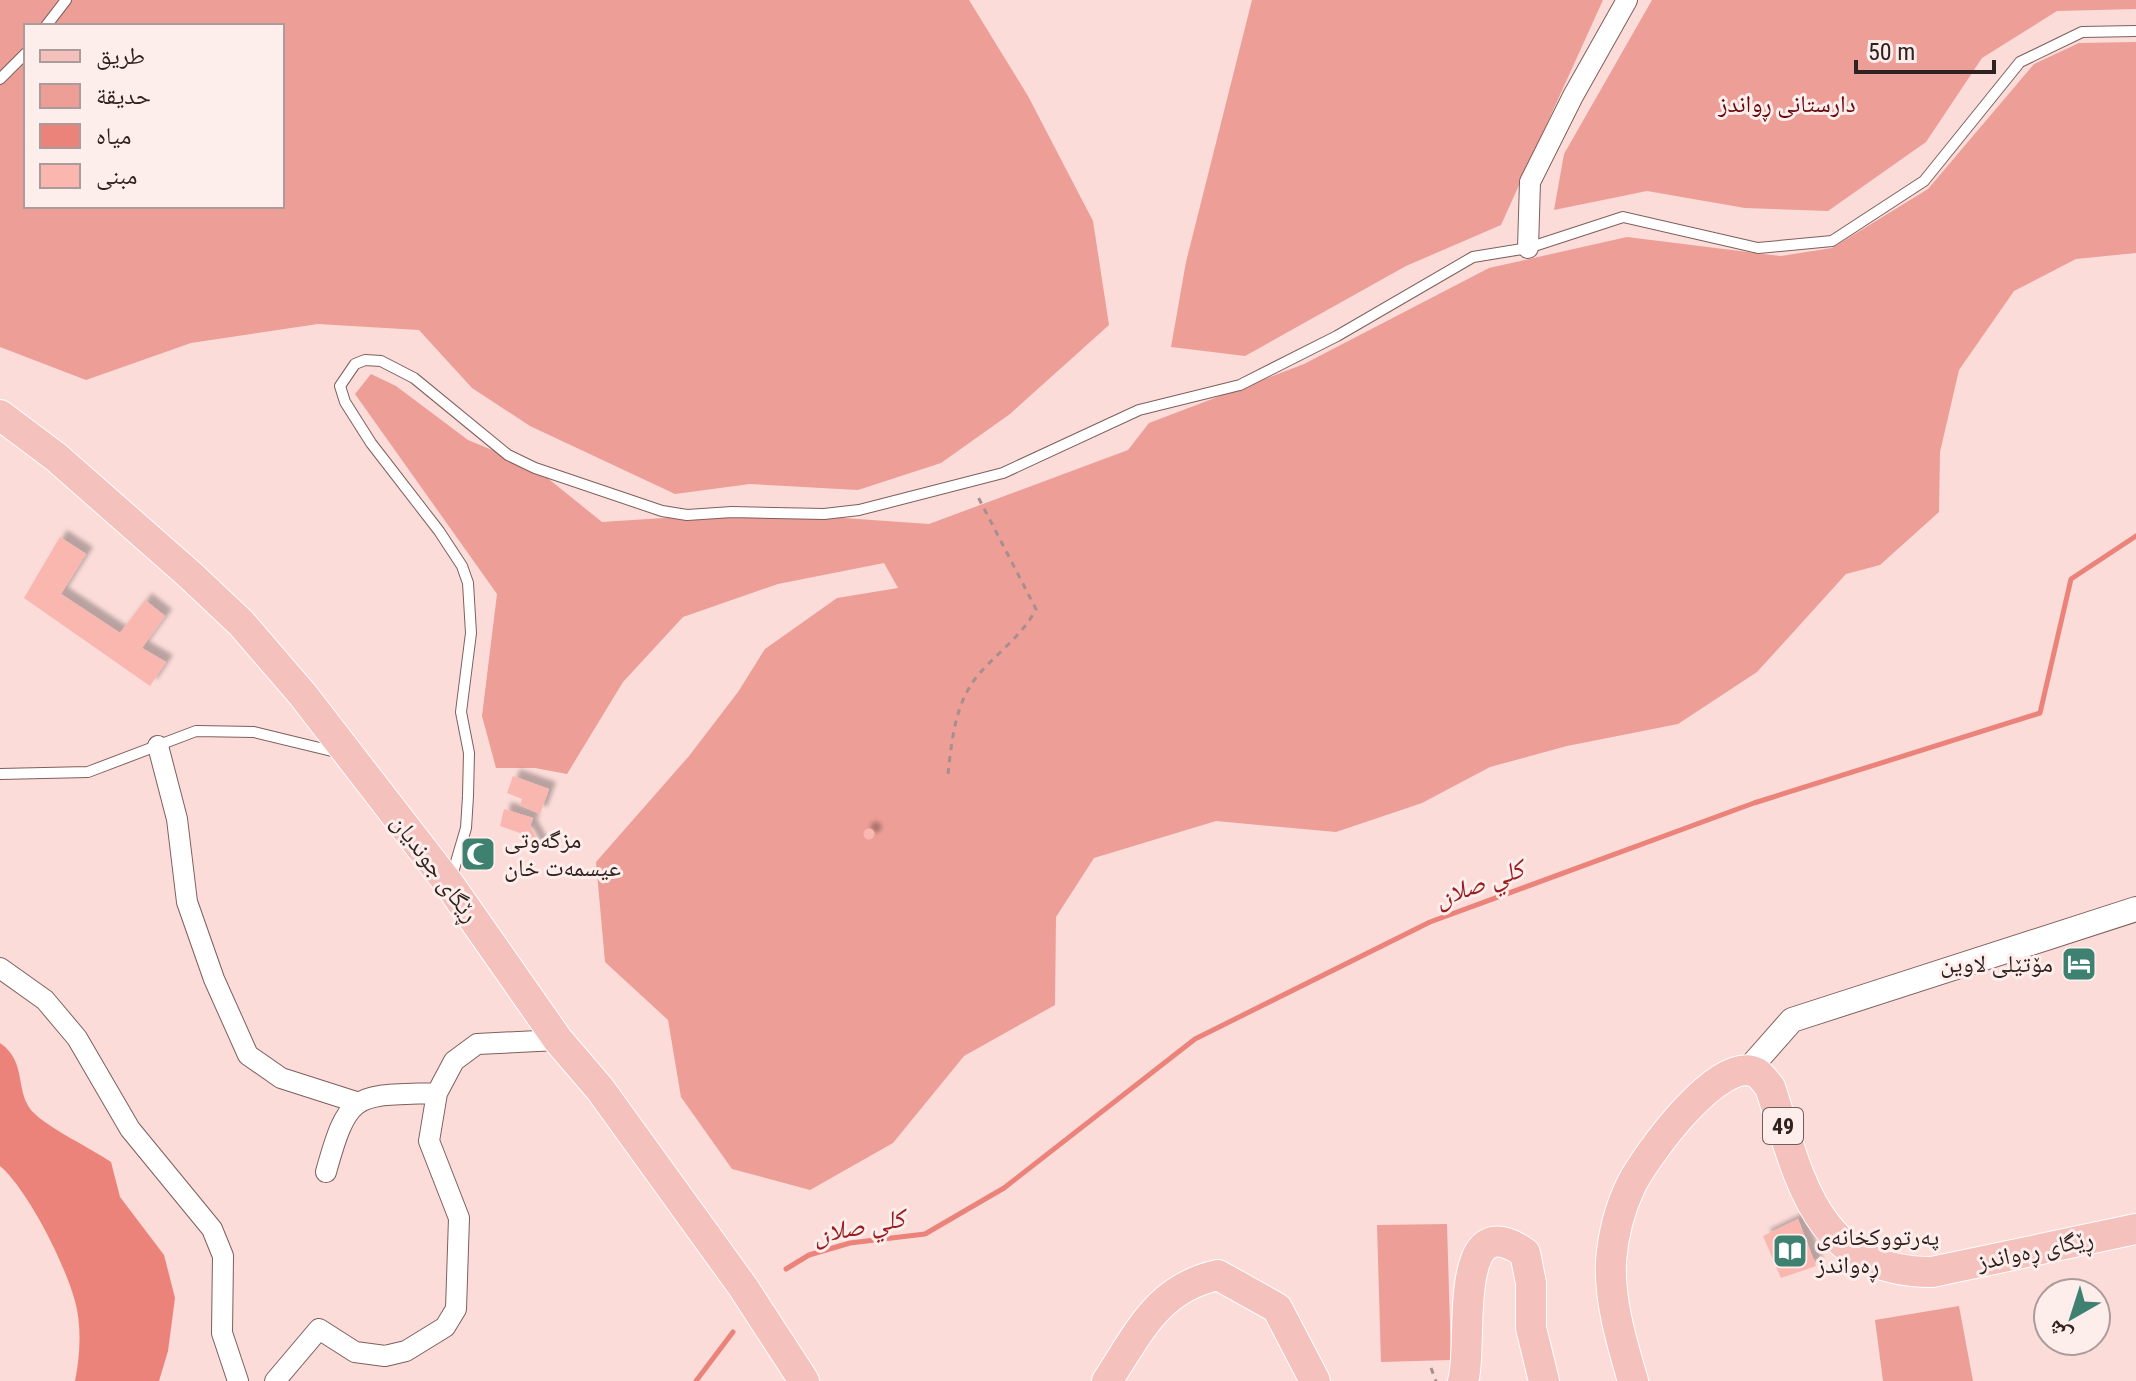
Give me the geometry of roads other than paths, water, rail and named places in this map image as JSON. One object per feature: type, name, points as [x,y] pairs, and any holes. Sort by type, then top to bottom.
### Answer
[{"type":"main road","name":"ڕێگای جوندیان","points":[[0,415],[127,517],[241,623],[449,884],[558,1040],[600,1089],[743,1287],[804,1381]]},
{"type":"main road","name":"ڕێگای ڕەواندز","points":[[1747,1071],[1757,1073],[1770,1087],[1813,1205],[1838,1242],[1869,1262],[1898,1272],[1932,1272],[2136,1229]]},
{"type":"main road","points":[[1633,1381],[1612,1291],[1611,1260],[1620,1213],[1633,1182],[1666,1133],[1701,1093],[1721,1079],[1747,1071]]},
{"type":"main road","points":[[1463,1381],[1472,1265],[1481,1247],[1494,1240],[1509,1242],[1525,1253],[1531,1283],[1531,1328],[1544,1381]]},
{"type":"main road","points":[[1107,1381],[1153,1312],[1192,1281],[1218,1275],[1277,1308],[1315,1381]]},
{"type":"street","points":[[1528,248],[1530,182],[1573,96],[1627,0]]},
{"type":"street","points":[[158,746],[177,819],[187,902],[214,979],[248,1055],[281,1078],[356,1102]]},
{"type":"street","points":[[1747,1071],[1792,1020],[2136,909]]},
{"type":"street","points":[[0,968],[45,1000],[77,1038],[130,1129],[212,1229],[223,1256],[222,1333],[238,1381]]},
{"type":"street","points":[[275,1381],[319,1329],[355,1352],[385,1356],[406,1351],[445,1327],[456,1309],[459,1218],[429,1141],[437,1093],[454,1061],[477,1044],[558,1040]]},
{"type":"street","points":[[326,1172],[338,1129],[356,1102],[370,1096],[437,1093]]},
{"type":"lane","points":[[48,24],[66,0]]},
{"type":"lane","points":[[449,884],[466,828],[469,753],[461,712],[472,601],[462,566],[345,402],[340,386],[355,364],[365,360],[381,361],[396,367],[414,378],[482,436],[535,468],[662,511],[687,515],[732,512],[824,514],[1003,473],[1139,410],[1240,385],[1337,336],[1473,257],[1528,248],[1623,217],[1758,248],[1832,241],[1924,181],[2020,62],[2082,32],[2136,31]]},
{"type":"lane","points":[[0,79],[24,55]]},
{"type":"lane","points":[[0,774],[88,772],[196,731],[254,732],[349,756]]},
{"type":"water","points":[[0,1043],[15,1060],[28,1106],[50,1126],[111,1162],[120,1197],[164,1255],[175,1298],[168,1351],[159,1381],[75,1381],[79,1331],[70,1286],[33,1210],[0,1166]]},
{"type":"waterway","name":"كلي صلان","points":[[786,1269],[809,1255],[850,1243],[925,1234],[1004,1188],[1195,1039],[1430,922],[1754,803],[2040,713],[2071,579],[2136,536]]},
{"type":"waterway","name":"كلي صلان","points":[[696,1381],[733,1332]]},
{"type":"place","name":"مزگەوتی عیسمەت خان","points":[[478,854]]},
{"type":"place","name":"مۆتێلی لاوین","points":[[2079,964]]},
{"type":"place","name":"پەرتووکخانەی ڕەواندز","points":[[1790,1251]]},
{"type":"park label","name":"دارستانی ڕواندز","points":[[1787,104]]}]
